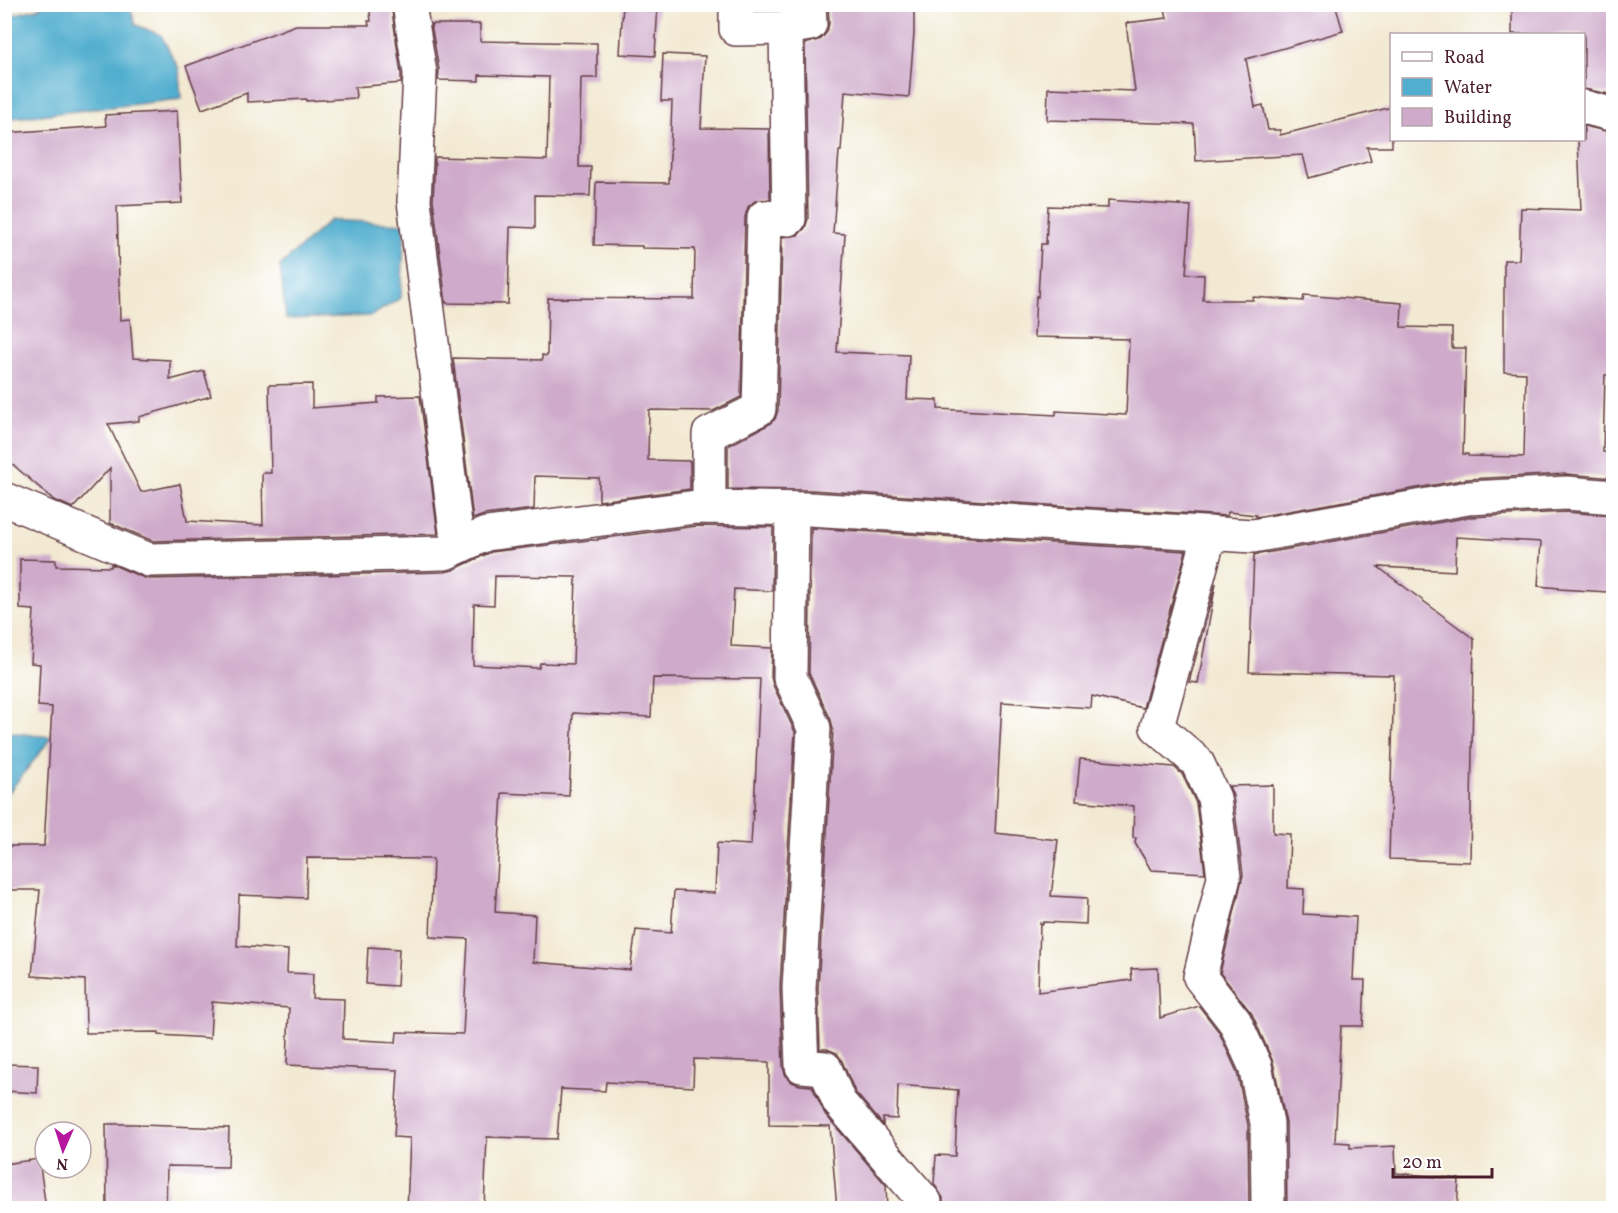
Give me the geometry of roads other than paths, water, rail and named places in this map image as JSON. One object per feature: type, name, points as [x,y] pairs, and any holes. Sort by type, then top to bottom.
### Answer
[{"type":"street","points":[[409,4],[420,73],[414,201],[458,547]]},
{"type":"street","points":[[736,4],[736,28],[786,28],[810,24],[810,4]]},
{"type":"street","points":[[709,507],[709,434],[759,409],[764,217],[789,219],[786,28]]},
{"type":"street","points":[[1585,107],[1614,115]]},
{"type":"street","points":[[4,499],[149,560],[445,553],[486,534],[696,507],[792,509],[1253,536],[1468,498],[1567,493],[1614,497]]},
{"type":"street","points":[[792,509],[790,677],[814,728],[800,988],[802,1066],[825,1068],[839,1102],[925,1202]]},
{"type":"street","points":[[1210,533],[1157,727],[1197,762],[1214,798],[1224,877],[1200,977],[1235,1022],[1255,1066],[1267,1122],[1268,1209]]},
{"type":"water","points":[[40,5],[129,5],[136,25],[161,35],[179,69],[181,99],[5,119],[5,17],[40,8]]},
{"type":"water","points":[[330,220],[405,224],[401,298],[371,316],[286,319],[280,266]]},
{"type":"water","points":[[5,732],[52,737],[5,797]]}]
